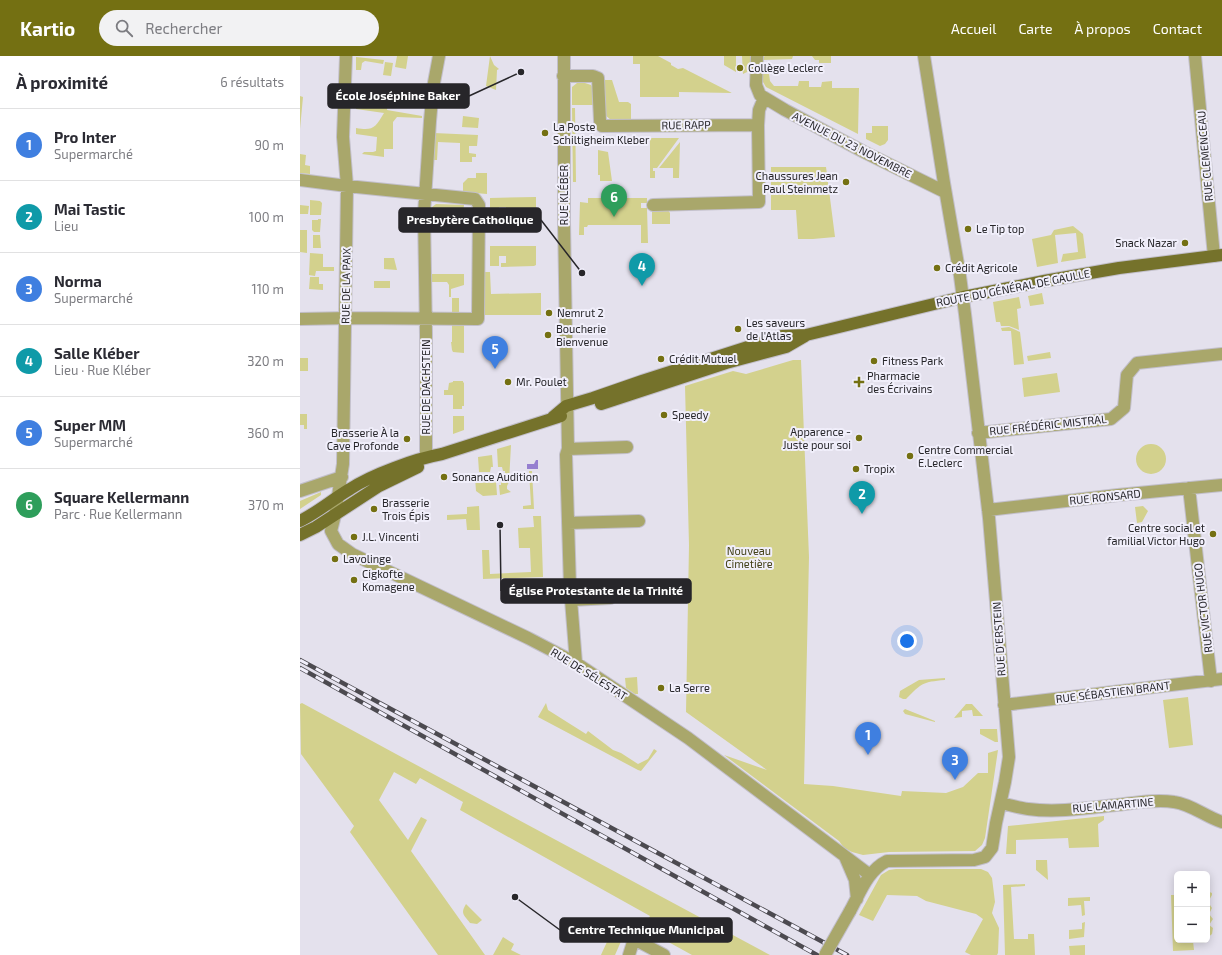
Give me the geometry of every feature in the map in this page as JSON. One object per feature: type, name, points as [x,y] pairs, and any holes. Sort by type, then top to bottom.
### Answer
[{"type":"main road","name":"ROUTE DU GÉNÉRAL DE GAULLE","points":[[300,521],[362,481],[426,457],[442,454],[553,418],[592,398],[782,336],[806,335],[963,297],[1087,273],[1218,256]]},
{"type":"main road","name":"ROUTE DU GÉNÉRAL DE GAULLE","points":[[300,535],[316,527],[379,486],[442,454]]},
{"type":"street","name":"RUE DE LA PAIX","points":[[335,515],[343,464],[347,186],[343,137],[346,56]]},
{"type":"street","name":"RUE DE DACHSTEIN","points":[[426,457],[425,193],[433,88],[438,56]]},
{"type":"street","name":"RUE KLÉBER","points":[[564,56],[564,246],[568,449],[566,455],[571,600],[576,663]]},
{"type":"street","points":[[653,205],[759,202],[758,125],[762,96],[756,85],[756,56]]},
{"type":"street","name":"RUE D'ERSTEIN","points":[[873,872],[887,861],[974,860],[985,857],[992,848],[1009,756],[988,510],[963,297],[924,56]]},
{"type":"street","name":"RUE CLEMENCEAU","points":[[1195,56],[1218,256]]},
{"type":"street","name":"RUE RAPP","points":[[563,76],[593,76],[598,78],[600,121],[602,126],[758,125]]},
{"type":"street","name":"AVENUE DU 23 NOVEMBRE","points":[[762,96],[785,110],[864,152],[945,192]]},
{"type":"street","points":[[300,180],[474,199],[479,205],[478,319],[300,319]]},
{"type":"street","name":"RUE FRÉDÉRIC MISTRAL","points":[[978,433],[1111,419],[1124,408],[1127,375],[1137,363],[1222,354]]},
{"type":"street","points":[[568,449],[627,447]]},
{"type":"street","points":[[300,491],[342,477]]},
{"type":"street","name":"RUE RONSARD","points":[[988,510],[1222,484]]},
{"type":"street","name":"RUE VICTOR HUGO","points":[[1189,488],[1217,680]]},
{"type":"street","name":"RUE DE SÉLESTAT","points":[[335,515],[331,531],[338,544],[347,551],[532,640],[576,663],[688,738],[845,856],[873,872]]},
{"type":"street","points":[[568,523],[639,521]]},
{"type":"street","points":[[571,600],[610,598]]},
{"type":"street","name":"RUE SÉBASTIEN BRANT","points":[[1004,705],[1217,680]]},
{"type":"street","name":"RUE LAMARTINE","points":[[1001,803],[1039,810],[1086,808],[1153,801],[1175,802],[1222,822]]},
{"type":"street","points":[[845,856],[855,880],[857,899]]},
{"type":"street","points":[[825,955],[873,872]]},
{"type":"street","points":[[629,955],[634,939],[664,955]]},
{"type":"green space","points":[[397,56],[408,56],[406,69],[395,67]]},
{"type":"green space","points":[[490,56],[494,65],[499,69],[497,70],[496,90],[486,86]]},
{"type":"green space","points":[[633,56],[658,56],[671,63],[671,65],[678,69],[683,68],[732,93],[679,92],[679,97],[640,97],[640,64],[633,64]]},
{"type":"green space","points":[[724,56],[736,56],[736,72],[724,65]]},
{"type":"green space","points":[[742,56],[751,56],[751,70],[743,74]]},
{"type":"green space","points":[[793,56],[792,59],[763,60],[763,57]]},
{"type":"green space","points":[[812,56],[831,56],[831,63],[819,63],[819,60],[815,60]]},
{"type":"green space","points":[[356,57],[384,60],[383,64],[365,61],[362,63],[361,70],[356,70]]},
{"type":"green space","points":[[385,62],[393,63],[391,76],[383,75]]},
{"type":"green space","points":[[763,74],[769,74],[770,81],[774,86],[798,86],[799,81],[809,81],[809,87],[821,87],[822,82],[832,81],[832,88],[859,88],[858,134],[766,87],[763,82]]},
{"type":"green space","points":[[605,80],[612,80],[619,102],[628,102],[631,104],[631,120],[611,120],[605,115]]},
{"type":"green space","points":[[582,82],[591,85],[594,90],[594,105],[572,105],[572,87],[577,83]]},
{"type":"green space","points":[[300,96],[303,97],[300,129]]},
{"type":"green space","points":[[383,96],[389,97],[387,110],[422,116],[422,118],[397,117],[393,122],[393,149],[384,149],[384,157],[362,154],[364,152],[376,151],[377,137],[356,134],[356,128],[370,129],[376,125],[384,113],[356,109],[356,102],[363,102],[372,106],[378,103]]},
{"type":"green space","points":[[572,108],[575,108],[576,182],[573,182]]},
{"type":"green space","points":[[463,116],[479,118],[478,128],[462,127]]},
{"type":"green space","points":[[872,126],[888,126],[888,140],[885,144],[880,146],[866,139],[866,133],[872,133]]},
{"type":"green space","points":[[434,133],[478,135],[477,146],[469,146],[469,153],[476,154],[476,157],[472,157],[472,162],[460,162],[460,143],[438,142],[437,160],[433,160]]},
{"type":"green space","points":[[650,138],[679,138],[657,168],[653,168],[653,171],[655,171],[655,178],[650,178]]},
{"type":"green space","points":[[680,142],[679,178],[673,178],[673,168],[659,168]]},
{"type":"green space","points":[[598,150],[608,152],[612,181],[600,181],[600,175],[598,175]]},
{"type":"green space","points":[[300,154],[306,155],[305,165],[310,166],[310,174],[300,173]]},
{"type":"green space","points":[[771,167],[826,167],[835,237],[798,239],[796,210],[771,210]]},
{"type":"green space","points":[[476,173],[487,173],[487,194],[463,192],[463,183],[468,178],[476,178]]},
{"type":"green space","points":[[536,197],[536,217],[534,218],[501,218],[501,214],[506,214],[506,207],[499,207],[499,218],[490,218],[490,198]]},
{"type":"green space","points":[[588,198],[614,198],[614,203],[618,202],[617,198],[647,198],[647,203],[641,203],[641,208],[647,208],[648,243],[641,243],[641,225],[588,225],[587,227],[584,227],[584,235],[579,235],[580,202],[588,203]]},
{"type":"green space","points":[[310,200],[320,201],[322,203],[321,215],[310,215]]},
{"type":"green space","points":[[436,204],[464,205],[463,215],[444,214],[441,221],[432,221],[432,207]]},
{"type":"green space","points":[[300,205],[309,206],[308,214],[300,214]]},
{"type":"green space","points":[[652,208],[668,210],[670,213],[670,224],[652,224]]},
{"type":"green space","points":[[321,219],[320,232],[314,232],[312,230],[312,220]]},
{"type":"green space","points":[[1073,226],[1083,234],[1086,258],[1061,262],[1063,254],[1078,252],[1076,233],[1055,235],[1058,263],[1037,267],[1032,239],[1051,235],[1054,230]]},
{"type":"green space","points":[[300,230],[307,230],[307,253],[300,252]]},
{"type":"green space","points":[[313,235],[320,235],[321,248],[313,248]]},
{"type":"green space","points":[[490,246],[536,246],[536,265],[501,267],[501,263],[506,263],[506,256],[499,256],[499,266],[490,266]]},
{"type":"green space","points":[[310,253],[323,254],[323,267],[334,267],[334,271],[316,271],[315,276],[309,275]]},
{"type":"green space","points":[[384,258],[394,258],[397,270],[384,269]]},
{"type":"green space","points":[[485,272],[490,272],[491,294],[541,293],[541,315],[484,315]]},
{"type":"green space","points":[[432,274],[464,274],[464,285],[451,289],[451,297],[449,297],[449,285],[447,282],[432,282]]},
{"type":"green space","points":[[310,277],[319,277],[319,284],[323,284],[323,290],[309,289]]},
{"type":"green space","points":[[374,281],[390,281],[390,288],[374,288]]},
{"type":"green space","points":[[1042,293],[1044,304],[1030,306],[1028,296]]},
{"type":"green space","points":[[1019,297],[1021,308],[1017,309],[1019,330],[1009,326],[1001,326],[1000,322],[996,322],[993,302]]},
{"type":"green space","points":[[452,298],[459,298],[459,312],[452,312]]},
{"type":"green space","points":[[452,325],[464,325],[464,353],[453,352],[452,350]]},
{"type":"green space","points":[[1009,327],[1020,332],[1024,364],[1014,365],[1011,331],[1002,331],[1001,328]]},
{"type":"green space","points":[[1050,352],[1051,358],[1028,361],[1027,356]]},
{"type":"green space","points":[[300,358],[308,358],[308,371],[300,371]]},
{"type":"green space","name":"Nouveau Cimetière","points":[[793,360],[801,360],[809,557],[804,784],[833,786],[901,796],[902,791],[946,793],[963,787],[978,773],[988,773],[988,753],[998,750],[985,838],[982,845],[975,851],[889,852],[863,855],[852,852],[844,848],[839,841],[724,755],[767,770],[686,712],[689,545],[685,386],[733,371],[746,374]]},
{"type":"green space","points":[[1057,373],[1060,392],[1024,397],[1022,378]]},
{"type":"green space","points":[[453,381],[463,381],[464,383],[464,406],[462,406],[462,409],[453,409],[453,395],[444,395],[444,390],[448,390],[449,383]]},
{"type":"green space","points":[[300,414],[307,414],[307,429],[304,429],[304,425],[300,425]]},
{"type":"green space","points":[[453,416],[464,416],[464,430],[453,434]]},
{"type":"green space","points":[[1151,444],[1162,448],[1166,459],[1162,470],[1151,474],[1140,470],[1136,459],[1140,448]]},
{"type":"green space","points":[[511,445],[509,482],[507,489],[511,492],[500,495],[499,485],[501,485],[501,481],[505,480],[505,471],[503,471],[502,467],[498,467],[497,449]]},
{"type":"green space","points":[[492,455],[493,467],[491,467],[490,472],[479,472],[478,457]]},
{"type":"green space","points":[[529,471],[532,471],[534,509],[523,509],[523,506],[531,505]]},
{"type":"green space","points":[[477,475],[490,477],[491,481],[496,481],[497,495],[483,496],[476,491],[475,477],[477,477]]},
{"type":"green space","points":[[321,492],[321,495],[300,509],[300,501]]},
{"type":"green space","points":[[479,506],[480,530],[467,530],[466,519],[447,520],[447,515],[467,514],[467,507]]},
{"type":"green space","points":[[1143,506],[1148,511],[1142,522],[1137,523],[1135,507]]},
{"type":"green space","points":[[533,516],[541,516],[543,577],[483,579],[482,550],[489,550],[490,574],[531,572],[530,548],[519,548],[518,528],[534,527]]},
{"type":"green space","points":[[637,677],[638,694],[635,694],[626,688],[625,678]]},
{"type":"green space","points":[[945,678],[945,680],[919,686],[906,699],[899,697],[900,691],[919,680]]},
{"type":"green space","points":[[1188,697],[1193,745],[1169,748],[1163,700]]},
{"type":"green space","points":[[302,703],[770,955],[692,955],[643,928],[650,916],[460,810],[463,802],[420,778],[416,784],[394,772],[379,800],[408,840],[421,817],[427,820],[411,851],[485,955],[438,955],[350,832],[354,826],[301,754],[300,704]]},
{"type":"green space","points":[[546,703],[548,710],[586,734],[588,731],[613,750],[621,753],[638,764],[648,759],[654,749],[657,751],[641,771],[638,770],[538,717]]},
{"type":"green space","points":[[966,704],[972,704],[983,716],[973,716],[972,710],[962,711],[962,717],[954,718]]},
{"type":"green space","points":[[905,709],[935,722],[905,714],[903,711]]},
{"type":"green space","points":[[980,729],[997,729],[998,742],[995,742],[980,734]]},
{"type":"green space","points":[[1104,816],[1104,820],[1098,824],[1099,847],[1069,848],[1068,838],[1016,840],[1016,854],[1006,854],[1008,826]]},
{"type":"green space","points":[[1036,860],[1047,860],[1048,880],[1036,870]]},
{"type":"green space","points":[[981,869],[988,872],[992,878],[995,902],[992,913],[999,928],[997,955],[971,955],[965,952],[983,919],[976,914],[926,901],[917,896],[887,895],[873,921],[859,915],[881,875],[889,870]]},
{"type":"green space","points":[[1025,884],[1025,886],[1011,887],[1014,939],[1028,939],[1028,934],[1034,934],[1035,955],[1005,955],[1003,885]]},
{"type":"green space","points":[[1171,895],[1174,895],[1174,943],[1193,943],[1194,950],[1173,951]]},
{"type":"green space","points":[[1090,897],[1090,901],[1084,901],[1085,915],[1082,916],[1081,905],[1068,906],[1068,898]]},
{"type":"green space","points":[[466,904],[482,920],[477,924],[470,923],[465,916],[463,910]]},
{"type":"green space","points":[[1210,915],[1213,919],[1210,924]]},
{"type":"green space","points":[[624,920],[630,921],[615,955],[601,955],[616,926]]},
{"type":"green space","points":[[1085,922],[1084,937],[1069,939],[1069,930],[1082,929],[1082,923]]},
{"type":"green space","points":[[1210,926],[1213,928],[1212,934],[1210,936]]},
{"type":"green space","points":[[503,937],[514,944],[511,950],[521,955],[493,955]]},
{"type":"green space","points":[[1085,945],[1085,955],[1070,955],[1069,946]]},
{"type":"shaded area","points":[[536,460],[538,460],[538,469],[527,469],[527,464],[534,464]]},
{"type":"railway","points":[[300,660],[847,955]]},
{"type":"railway","points":[[300,668],[817,955]]},
{"type":"place","name":"Collège Leclerc","points":[[740,68]]},
{"type":"place","name":"École Joséphine Baker","points":[[521,72]]},
{"type":"place","name":"La Poste Schiltigheim Kleber","points":[[545,133]]},
{"type":"place","name":"Chaussures Jean Paul Steinmetz","points":[[846,182]]},
{"type":"place","name":"Square Kellermann","points":[[614,217]]},
{"type":"place","name":"Le Tip top","points":[[968,229]]},
{"type":"place","name":"Snack Nazar","points":[[1185,243]]},
{"type":"place","name":"Crédit Agricole","points":[[937,268]]},
{"type":"place","name":"Presbytère Catholique","points":[[582,273]]},
{"type":"place","name":"Salle Kléber","points":[[642,286]]},
{"type":"place","name":"Nemrut 2","points":[[549,313]]},
{"type":"place","name":"Les saveurs de l'Atlas","points":[[738,329]]},
{"type":"place","name":"Boucherie Bienvenue","points":[[548,335]]},
{"type":"place","name":"Crédit Mutuel","points":[[661,359]]},
{"type":"place","name":"Fitness Park","points":[[874,361]]},
{"type":"place","name":"Super MM","points":[[495,369]]},
{"type":"place","name":"Mr. Poulet","points":[[508,382]]},
{"type":"place","name":"Pharmacie des Écrivains","points":[[859,382]]},
{"type":"place","name":"Speedy","points":[[664,415]]},
{"type":"place","name":"Apparence - Juste pour soi","points":[[859,438]]},
{"type":"place","name":"Brasserie À la Cave Profonde","points":[[407,439]]},
{"type":"place","name":"Centre Commercial E.Leclerc","points":[[910,456]]},
{"type":"place","name":"Tropix","points":[[856,469]]},
{"type":"place","name":"Sonance Audition","points":[[444,477]]},
{"type":"place","name":"Brasserie Trois Épis","points":[[374,509]]},
{"type":"place","name":"Mai Tastic","points":[[862,514]]},
{"type":"place","name":"Église Protestante de la Trinité","points":[[500,525]]},
{"type":"place","name":"Centre social et familial Victor Hugo","points":[[1213,534]]},
{"type":"place","name":"J.L. Vincenti","points":[[354,537]]},
{"type":"place","name":"Lavolinge","points":[[335,559]]},
{"type":"place","name":"Cigkofte Komagene","points":[[354,580]]},
{"type":"place","name":"La Serre","points":[[661,688]]},
{"type":"place","name":"Pro Inter","points":[[868,755]]},
{"type":"place","name":"Norma","points":[[955,780]]},
{"type":"place","name":"Centre Technique Municipal","points":[[515,897]]}]
